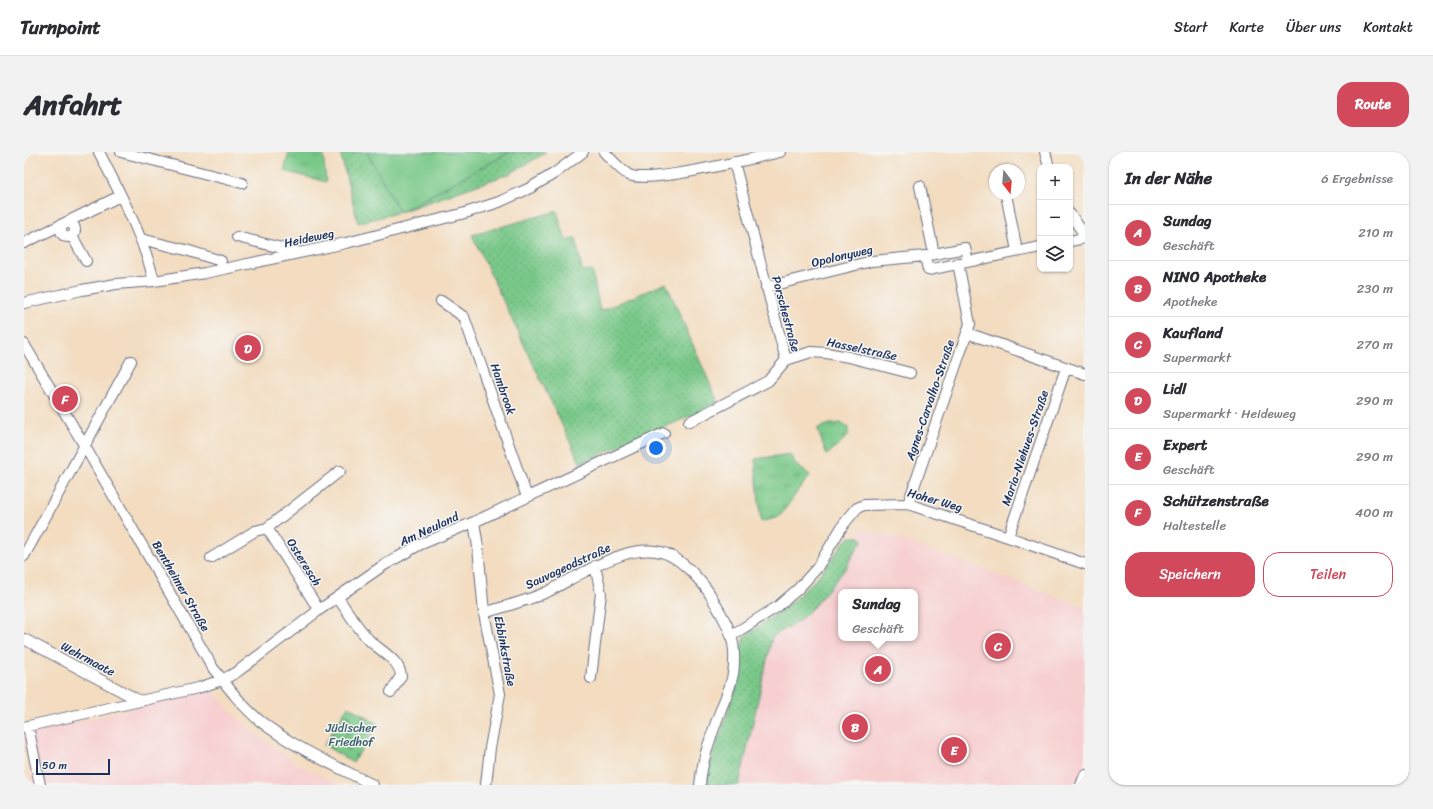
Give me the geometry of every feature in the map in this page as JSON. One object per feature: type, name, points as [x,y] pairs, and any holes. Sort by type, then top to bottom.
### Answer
[{"type":"street","points":[[99,152],[141,239],[154,282]]},
{"type":"street","points":[[121,152],[242,183]]},
{"type":"street","name":"Heideweg","points":[[24,303],[116,284],[154,282],[188,276],[350,242],[465,213],[499,202],[530,188],[583,152]]},
{"type":"street","points":[[604,152],[630,175],[647,177],[673,174],[780,152]]},
{"type":"street","points":[[1046,152],[1048,164]]},
{"type":"street","name":"Porschestraße","points":[[689,422],[768,381],[786,360],[734,162]]},
{"type":"street","points":[[920,186],[930,255],[928,270],[1037,248]]},
{"type":"street","points":[[24,243],[120,196]]},
{"type":"street","points":[[1007,200],[1017,251]]},
{"type":"street","points":[[1073,219],[1085,236],[1073,240]]},
{"type":"street","points":[[64,224],[61,227],[61,234],[65,238],[72,236],[86,261]]},
{"type":"street","points":[[237,238],[300,253]]},
{"type":"street","points":[[141,239],[186,250],[221,261]]},
{"type":"street","name":"Opolonyweg","points":[[766,287],[872,261],[930,255],[964,248],[963,262],[970,324],[967,333]]},
{"type":"street","name":"Hambrook","points":[[441,301],[464,316],[527,497]]},
{"type":"street","name":"Agnes-Carvalho-Straße","points":[[908,504],[967,333],[1085,374]]},
{"type":"street","name":"Bentheimer Straße","points":[[24,344],[213,668],[222,680],[246,708],[282,736],[304,751],[373,785]]},
{"type":"street","name":"Hasselstraße","points":[[786,360],[811,352],[826,353],[849,357],[910,373]]},
{"type":"street","points":[[24,556],[131,362]]},
{"type":"street","name":"Maria-Niehues-Straße","points":[[1008,537],[1066,368]]},
{"type":"street","name":"Am Neuland","points":[[222,680],[236,672],[319,610],[381,567],[419,546],[474,522],[664,433]]},
{"type":"street","points":[[211,558],[255,532],[267,528],[340,471]]},
{"type":"street","name":"Hoher Weg","points":[[732,635],[777,607],[798,589],[817,568],[843,525],[857,508],[864,505],[908,504],[1085,564]]},
{"type":"street","name":"Ebbinkstraße","points":[[474,522],[478,547],[484,613],[500,694],[490,748],[486,785]]},
{"type":"street","name":"Osteresch","points":[[267,528],[319,610]]},
{"type":"street","name":"Sauvageodstraße","points":[[484,613],[535,597],[595,566],[630,553],[643,550],[653,550],[673,556],[693,574],[708,591],[732,635],[734,650],[734,664],[731,684],[710,738],[703,763],[700,785]]},
{"type":"street","points":[[591,678],[601,593],[595,566]]},
{"type":"street","points":[[338,598],[370,641],[380,648],[401,671],[401,676],[391,692]]},
{"type":"street","name":"Wehrmaate","points":[[24,639],[140,701]]},
{"type":"street","points":[[40,785],[26,726],[198,688],[222,680]]},
{"type":"street","points":[[1081,785],[1085,775]]},
{"type":"shaded area","points":[[862,529],[902,540],[1085,607],[1085,785],[725,785],[757,640],[806,600]]},
{"type":"shaded area","points":[[212,690],[233,714],[264,741],[300,765],[339,785],[34,785],[24,734]]},
{"type":"green space","points":[[289,152],[323,152],[326,182],[284,171]]},
{"type":"green space","points":[[340,152],[367,152],[400,212],[358,223]]},
{"type":"green space","points":[[367,152],[510,152],[400,212]]},
{"type":"green space","points":[[510,152],[546,152],[509,174],[400,212]]},
{"type":"green space","points":[[557,211],[566,241],[576,238],[582,271],[592,270],[600,311],[666,283],[718,402],[688,417],[580,463],[472,235]]},
{"type":"green space","points":[[842,423],[848,427],[848,436],[827,455],[818,428],[830,424]]},
{"type":"green space","points":[[790,454],[796,465],[810,475],[779,517],[761,522],[755,459]]},
{"type":"green space","points":[[851,537],[860,537],[863,540],[846,568],[815,605],[800,620],[772,637],[739,785],[708,785],[708,773],[712,758],[739,679],[741,668],[741,649],[744,637],[785,608],[815,580],[844,542]]},
{"type":"green space","name":"Jüdischer Friedhof","points":[[348,706],[378,724],[353,763],[324,745]]},
{"type":"place","name":"Lidl","points":[[248,348]]},
{"type":"place","name":"Schützenstraße","points":[[65,399]]},
{"type":"place","name":"Kaufland","points":[[998,646]]},
{"type":"place","name":"Sundag","points":[[878,669]]},
{"type":"place","name":"NINO Apotheke","points":[[855,727]]},
{"type":"place","name":"Expert","points":[[954,750]]}]
